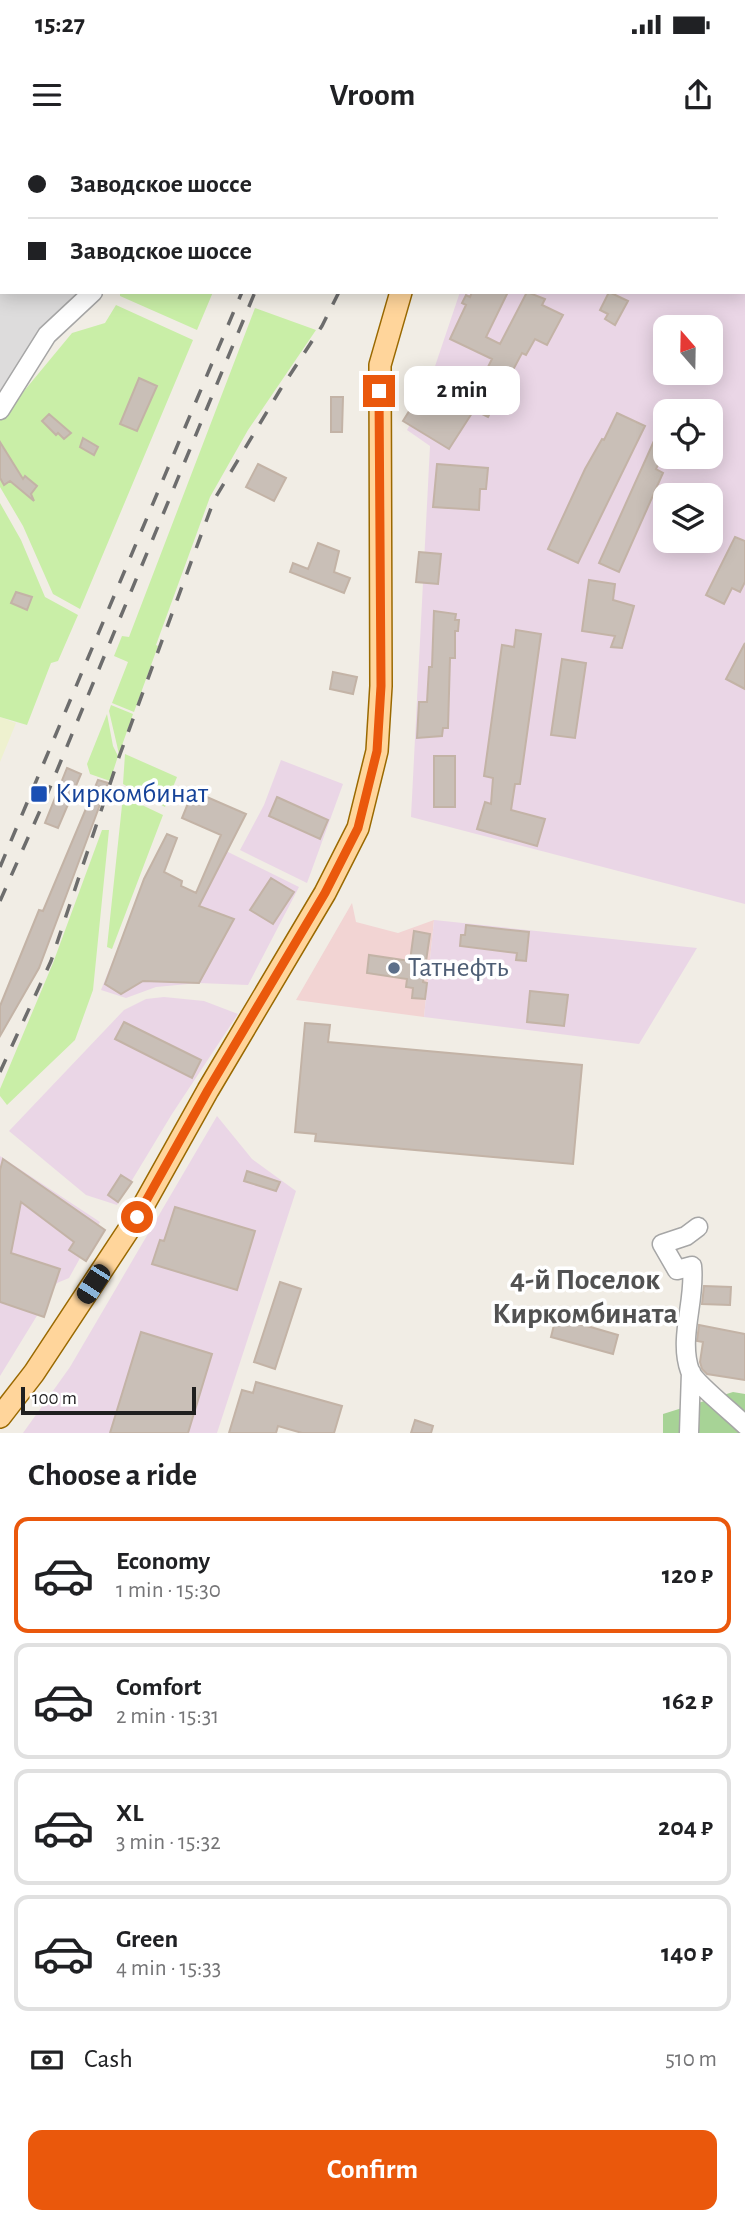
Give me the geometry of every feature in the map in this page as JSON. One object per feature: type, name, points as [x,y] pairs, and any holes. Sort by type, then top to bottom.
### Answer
[{"type":"main road","points":[[0,1417],[34,1373],[137,1217],[208,1090],[319,904],[358,828],[377,751],[381,686],[380,365],[400,294]]},
{"type":"street","points":[[0,410],[47,335],[91,294]]},
{"type":"street","points":[[689,1433],[691,1372],[686,1339],[694,1284],[692,1266],[677,1270],[662,1244],[686,1236],[698,1227]]},
{"type":"street","points":[[691,1372],[745,1425]]},
{"type":"shaded area","points":[[0,294],[77,294],[0,414]]},
{"type":"shaded area","points":[[459,294],[745,294],[745,904],[411,817],[430,446],[407,430],[424,399]]},
{"type":"shaded area","points":[[281,760],[343,784],[307,883],[240,850],[264,805]]},
{"type":"shaded area","points":[[226,851],[299,887],[248,985],[199,983],[156,987],[126,998],[101,990],[145,879],[199,906]]},
{"type":"shaded area","points":[[352,903],[356,922],[398,933],[434,920],[424,1017],[296,1000]]},
{"type":"shaded area","points":[[434,920],[697,948],[639,1044],[424,1017]]},
{"type":"shaded area","points":[[164,997],[204,1001],[238,1014],[172,1114],[117,1205],[86,1195],[9,1131],[124,1010],[146,999]]},
{"type":"shaded area","points":[[217,1116],[252,1159],[296,1191],[217,1433],[23,1433],[70,1367]]},
{"type":"shaded area","points":[[0,1156],[100,1222],[69,1278],[57,1283],[0,1376]]},
{"type":"green space","points":[[120,294],[212,294],[197,330]]},
{"type":"green space","points":[[116,305],[193,340],[80,609],[53,594],[23,526],[0,487],[0,420],[72,333],[105,323]]},
{"type":"green space","points":[[255,308],[316,330],[248,430],[210,497],[134,712],[112,703],[128,662],[114,656],[122,636],[129,637]]},
{"type":"green space","points":[[0,503],[21,540],[45,597],[78,615],[58,661],[51,663],[27,725],[0,717]]},
{"type":"green space","points":[[111,705],[133,714],[119,754],[109,711]]},
{"type":"green space","points":[[107,714],[113,746],[118,756],[110,781],[90,774],[87,764]]},
{"type":"green space","points":[[0,717],[16,723],[0,762]]},
{"type":"green space","points":[[125,754],[177,777],[165,807],[123,784]]},
{"type":"green space","points":[[123,796],[163,815],[112,949],[107,947]]},
{"type":"green space","points":[[102,830],[109,830],[93,990],[75,1040],[7,1105],[0,1096],[0,1089],[53,963]]},
{"type":"green space","points":[[733,1392],[745,1394],[745,1433],[663,1433],[663,1414]]},
{"type":"building","points":[[471,294],[507,294],[486,337],[500,344],[526,294],[545,299],[542,305],[563,315],[547,345],[535,339],[526,355],[522,353],[488,417],[474,410],[449,449],[403,421],[431,376],[471,401],[492,359],[450,339],[466,305],[462,303],[466,295],[470,297]]},
{"type":"building","points":[[608,294],[628,301],[615,325],[605,319],[608,314],[600,310]]},
{"type":"building","points":[[139,378],[157,386],[137,431],[120,424]]},
{"type":"building","points":[[331,397],[343,397],[342,432],[331,432]]},
{"type":"building","points":[[617,413],[645,426],[578,563],[548,549],[585,469],[602,439],[604,440]]},
{"type":"building","points":[[49,414],[71,433],[64,439],[42,421]]},
{"type":"building","points":[[83,438],[98,447],[94,455],[80,447]]},
{"type":"building","points":[[0,442],[23,479],[25,476],[37,486],[31,494],[34,501],[10,481],[4,485],[0,478]]},
{"type":"building","points":[[653,443],[653,469],[663,473],[659,483],[653,483],[653,496],[619,572],[599,563]]},
{"type":"building","points":[[258,464],[286,478],[274,501],[246,487]]},
{"type":"building","points":[[437,464],[488,468],[486,489],[480,489],[479,510],[433,507]]},
{"type":"building","points":[[735,537],[745,541],[745,582],[740,592],[732,588],[724,604],[706,595]]},
{"type":"building","points":[[318,543],[339,551],[334,572],[350,578],[344,593],[290,572],[293,563],[308,569]]},
{"type":"building","points":[[419,552],[441,554],[438,584],[416,582]]},
{"type":"building","points":[[589,580],[615,584],[613,600],[634,606],[622,648],[611,647],[615,636],[582,631]]},
{"type":"building","points":[[16,592],[32,597],[27,610],[11,603]]},
{"type":"building","points":[[434,611],[456,614],[455,620],[459,620],[458,631],[455,631],[455,658],[450,658],[448,728],[443,728],[442,736],[417,738],[419,702],[427,702],[429,667],[432,667]]},
{"type":"building","points":[[516,630],[541,634],[520,784],[515,784],[511,810],[545,819],[537,846],[477,829],[485,802],[491,804],[493,778],[484,776],[502,645],[514,647]]},
{"type":"building","points":[[745,643],[745,689],[726,679]]},
{"type":"building","points":[[562,659],[586,663],[575,738],[551,735]]},
{"type":"building","points":[[333,672],[357,677],[353,694],[330,689]]},
{"type":"building","points":[[434,756],[455,756],[455,807],[434,807]]},
{"type":"building","points":[[67,768],[81,774],[58,828],[45,823]]},
{"type":"building","points":[[98,780],[108,783],[39,968],[0,1036],[0,1006],[39,910],[43,911]]},
{"type":"building","points":[[193,791],[246,814],[199,906],[234,919],[199,983],[143,981],[121,994],[105,984],[144,879],[167,834],[177,838],[164,872],[182,881],[181,886],[196,893],[221,835],[182,818]]},
{"type":"building","points":[[277,797],[328,820],[320,839],[269,816]]},
{"type":"building","points":[[271,878],[294,892],[273,924],[250,910]]},
{"type":"building","points":[[466,925],[529,932],[526,961],[516,960],[517,953],[460,946]]},
{"type":"building","points":[[414,931],[430,934],[423,982],[427,983],[425,999],[412,998],[413,988],[406,987],[407,979],[367,973],[369,955],[410,961]]},
{"type":"building","points":[[530,991],[568,995],[564,1026],[527,1022]]},
{"type":"building","points":[[124,1022],[201,1060],[192,1078],[115,1039]]},
{"type":"building","points":[[305,1023],[330,1025],[328,1042],[582,1065],[573,1164],[315,1141],[316,1134],[295,1132]]},
{"type":"building","points":[[3,1159],[105,1230],[86,1261],[69,1250],[74,1242],[21,1202],[11,1253],[60,1269],[44,1317],[0,1302],[0,1170]]},
{"type":"building","points":[[247,1171],[280,1182],[276,1191],[244,1181]]},
{"type":"building","points":[[121,1175],[132,1182],[118,1202],[108,1195]]},
{"type":"building","points":[[175,1207],[255,1231],[237,1290],[152,1264],[160,1240],[164,1241]]},
{"type":"building","points":[[280,1282],[301,1289],[275,1369],[254,1362]]},
{"type":"building","points":[[704,1286],[731,1287],[730,1305],[702,1304]]},
{"type":"building","points":[[556,1317],[618,1335],[613,1354],[551,1337]]},
{"type":"building","points":[[699,1325],[745,1334],[745,1380],[707,1374],[702,1369],[700,1362],[703,1342],[697,1341]]},
{"type":"building","points":[[141,1332],[212,1354],[188,1433],[110,1433]]},
{"type":"building","points":[[256,1382],[342,1406],[334,1433],[302,1433],[278,1426],[276,1433],[229,1433],[242,1390],[253,1393]]},
{"type":"building","points":[[415,1420],[433,1426],[431,1433],[411,1433]]},
{"type":"railway","points":[[0,867],[241,294]]},
{"type":"railway","points":[[0,901],[46,797],[254,294]]},
{"type":"railway","points":[[0,1072],[51,961],[119,757],[214,500],[322,326],[338,294]]},
{"type":"place","name":"Киркомбинат","points":[[39,794]]},
{"type":"place","name":"Татнефть","points":[[394,968]]},
{"type":"district","name":"4-й Поселок Киркомбината","points":[[585,1297]]},
{"type":"route","points":[[137,1217],[208,1090],[325,893],[358,828],[377,751],[381,686],[379,391]]}]
